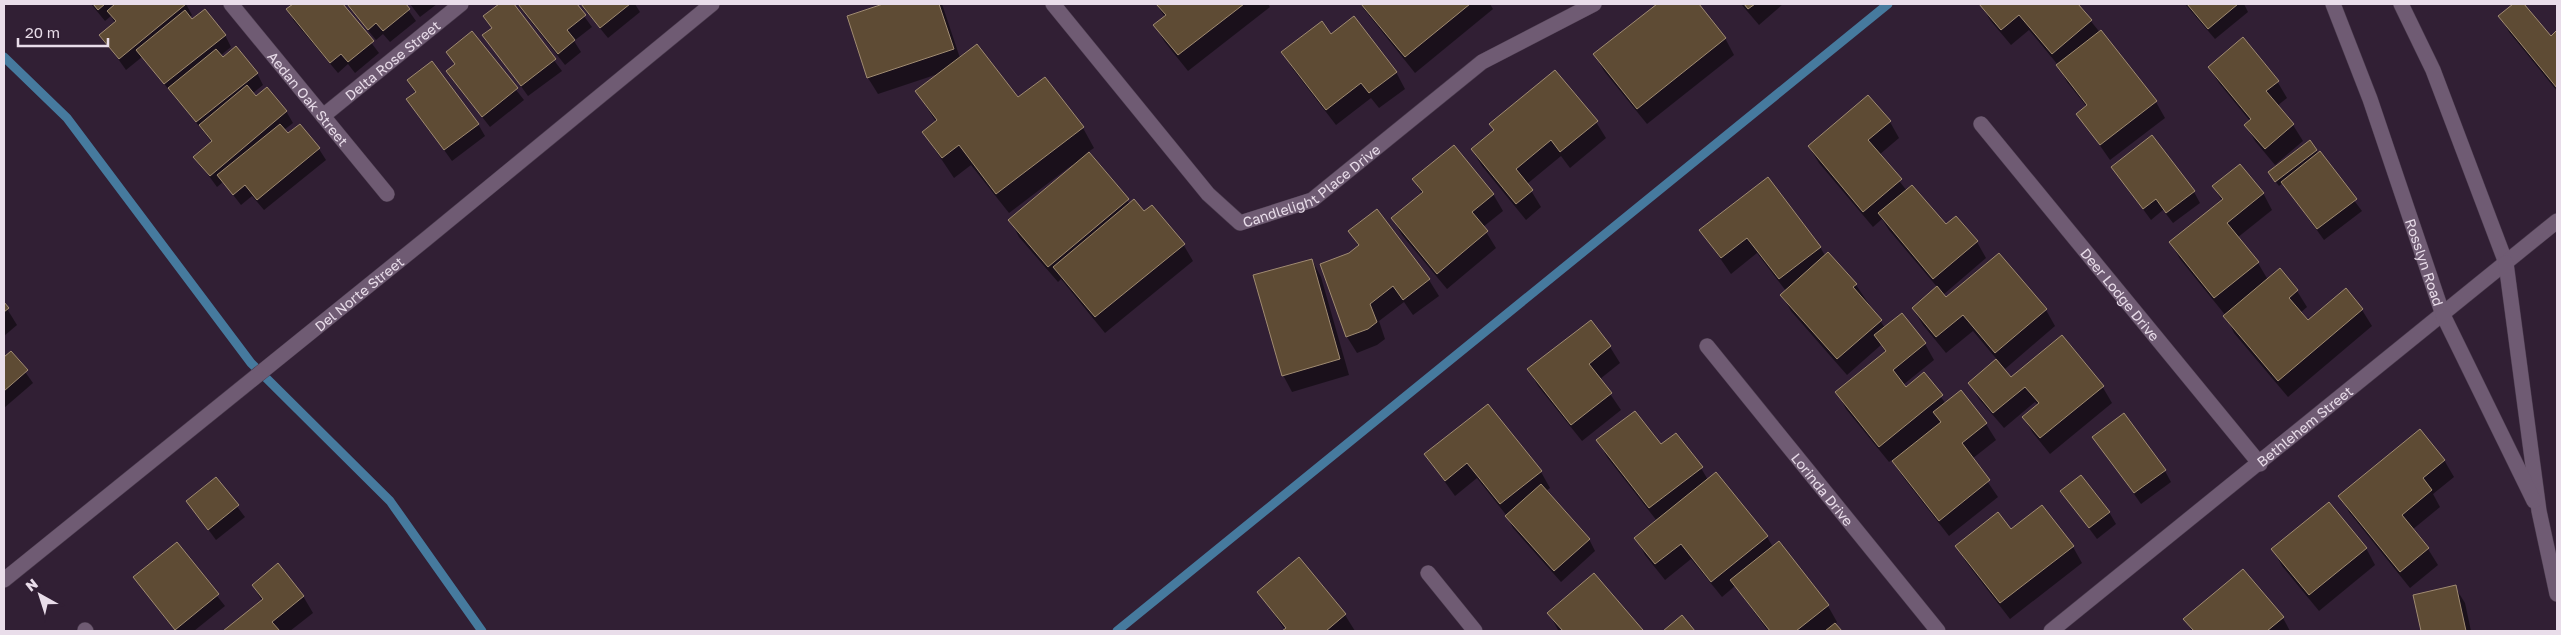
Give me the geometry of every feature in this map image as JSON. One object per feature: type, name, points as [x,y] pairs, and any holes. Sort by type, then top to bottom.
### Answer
[{"type":"street","name":"Aedan Oak Street","points":[[232,4],[387,194]]},
{"type":"street","name":"Delta Rose Street","points":[[323,116],[461,4]]},
{"type":"street","name":"Del Norte Street","points":[[4,580],[712,4]]},
{"type":"street","name":"Candlelight Place Drive","points":[[1053,4],[1208,194],[1240,223],[1312,200],[1482,62],[1594,4]]},
{"type":"street","name":"Rosslyn Road","points":[[2333,4],[2370,99],[2443,315],[2539,511]]},
{"type":"street","name":"Rosslyn Road","points":[[2401,4],[2433,70],[2506,263],[2539,511],[2557,594]]},
{"type":"street","name":"Deer Lodge Drive","points":[[1981,124],[2260,464]]},
{"type":"street","name":"Bethlehem Street","points":[[2051,631],[2260,464],[2557,220]]},
{"type":"street","name":"Lorinda Drive","points":[[1707,346],[1938,631]]},
{"type":"street","points":[[1428,573],[1475,631]]},
{"type":"building","points":[[93,4],[105,4],[98,10]]},
{"type":"building","points":[[115,4],[186,4],[119,59],[99,35],[116,21],[107,11]]},
{"type":"building","points":[[293,4],[343,4],[374,41],[348,62],[341,54],[330,63],[286,9]]},
{"type":"building","points":[[347,4],[406,4],[410,9],[383,31],[376,23],[368,30]]},
{"type":"building","points":[[499,4],[514,4],[556,59],[521,86],[482,35],[492,28],[483,16]]},
{"type":"building","points":[[518,4],[577,4],[586,15],[567,30],[575,40],[558,54]]},
{"type":"building","points":[[581,4],[630,4],[600,28]]},
{"type":"building","points":[[883,4],[939,4],[954,49],[867,78],[847,16]]},
{"type":"building","points":[[1156,4],[1244,4],[1178,55],[1153,25],[1166,15]]},
{"type":"building","points":[[1361,4],[1470,4],[1405,57]]},
{"type":"building","points":[[1657,4],[1699,4],[1726,38],[1637,109],[1593,54]]},
{"type":"building","points":[[1744,4],[1755,4],[1748,9]]},
{"type":"building","points":[[1979,4],[2078,4],[2092,20],[2052,54],[2019,15],[2001,30]]},
{"type":"building","points":[[2187,4],[2238,4],[2208,29]]},
{"type":"building","points":[[2513,4],[2524,4],[2551,36],[2557,30],[2557,88],[2498,16]]},
{"type":"building","points":[[205,9],[226,35],[164,84],[136,50],[185,10],[192,19]]},
{"type":"building","points":[[1354,16],[1397,72],[1369,93],[1361,83],[1326,110],[1281,52],[1322,21],[1331,34]]},
{"type":"building","points":[[2101,30],[2157,101],[2100,145],[2076,114],[2087,105],[2056,65]]},
{"type":"building","points":[[472,31],[518,88],[482,117],[446,71],[455,64],[446,52]]},
{"type":"building","points":[[2243,37],[2279,81],[2266,91],[2294,124],[2265,149],[2244,125],[2251,119],[2208,67]]},
{"type":"building","points":[[977,44],[1018,97],[1045,77],[1084,127],[996,194],[959,145],[942,158],[922,132],[937,120],[915,91]]},
{"type":"building","points":[[236,46],[258,73],[196,122],[168,88],[216,49],[223,57]]},
{"type":"building","points":[[432,61],[479,124],[444,150],[406,99],[416,92],[407,80]]},
{"type":"building","points":[[1555,70],[1598,121],[1560,152],[1551,140],[1516,169],[1533,190],[1516,204],[1471,149],[1494,130],[1489,124]]},
{"type":"building","points":[[247,85],[256,96],[267,87],[287,111],[210,176],[193,157],[212,141],[199,125]]},
{"type":"building","points":[[1868,95],[1891,121],[1868,140],[1902,179],[1863,212],[1808,146]]},
{"type":"building","points":[[280,124],[288,133],[300,124],[320,148],[257,200],[245,185],[233,195],[217,175]]},
{"type":"building","points":[[2152,135],[2195,191],[2166,213],[2156,199],[2143,209],[2111,167]]},
{"type":"building","points":[[2310,140],[2317,150],[2275,182],[2268,172]]},
{"type":"building","points":[[1454,145],[1494,194],[1472,212],[1488,231],[1437,274],[1391,218],[1423,192],[1412,179]]},
{"type":"building","points":[[2320,151],[2357,199],[2317,229],[2281,182]]},
{"type":"building","points":[[1089,152],[1129,199],[1048,267],[1008,220]]},
{"type":"building","points":[[2240,164],[2264,193],[2227,223],[2259,262],[2214,298],[2169,242],[2223,199],[2212,186]]},
{"type":"building","points":[[1768,177],[1821,247],[1779,279],[1747,238],[1721,258],[1699,230]]},
{"type":"building","points":[[1912,185],[1946,224],[1956,216],[1978,241],[1933,279],[1878,213]]},
{"type":"building","points":[[1134,199],[1144,211],[1152,205],[1185,244],[1095,317],[1053,267]]},
{"type":"building","points":[[1377,209],[1430,279],[1403,300],[1393,286],[1370,304],[1377,322],[1368,329],[1346,337],[1320,264],[1349,253],[1359,245],[1348,231]]},
{"type":"building","points":[[1828,252],[1857,284],[1853,287],[1882,320],[1837,359],[1780,295]]},
{"type":"building","points":[[1999,253],[2047,309],[1995,353],[1963,315],[1936,337],[1912,308],[1937,286],[1946,297]]},
{"type":"building","points":[[1312,259],[1340,359],[1282,376],[1253,275]]},
{"type":"building","points":[[2280,268],[2298,290],[2289,298],[2308,320],[2346,288],[2363,309],[2278,381],[2223,316]]},
{"type":"building","points":[[4,302],[9,308],[4,312]]},
{"type":"building","points":[[1902,313],[1926,343],[1893,370],[1906,387],[1924,372],[1943,395],[1879,447],[1835,392],[1886,351],[1874,335]]},
{"type":"building","points":[[1591,320],[1611,346],[1589,364],[1612,393],[1571,425],[1527,369]]},
{"type":"building","points":[[2062,335],[2104,386],[2040,438],[2022,417],[2039,403],[2025,387],[1993,413],[1968,383],[1996,359],[2011,377]]},
{"type":"building","points":[[11,351],[28,370],[4,391],[4,357]]},
{"type":"building","points":[[1961,390],[1987,423],[1962,443],[1990,480],[1939,521],[1892,461],[1941,422],[1933,412]]},
{"type":"building","points":[[1488,404],[1542,471],[1500,504],[1467,463],[1445,481],[1424,454]]},
{"type":"building","points":[[1635,411],[1661,444],[1676,433],[1703,467],[1649,508],[1596,440]]},
{"type":"building","points":[[2124,413],[2166,470],[2134,493],[2092,437]]},
{"type":"building","points":[[2420,429],[2445,460],[2423,478],[2432,490],[2402,515],[2429,548],[2400,572],[2338,496]]},
{"type":"building","points":[[1716,472],[1768,536],[1711,582],[1681,544],[1655,564],[1634,538]]},
{"type":"building","points":[[2081,475],[2110,512],[2089,528],[2060,491]]},
{"type":"building","points":[[216,477],[239,505],[208,530],[186,501]]},
{"type":"building","points":[[1541,484],[1590,539],[1554,571],[1505,516]]},
{"type":"building","points":[[2329,502],[2367,548],[2309,595],[2271,549]]},
{"type":"building","points":[[2042,505],[2074,546],[2000,603],[1955,546],[1998,512],[2011,529]]},
{"type":"building","points":[[1779,541],[1829,605],[1796,631],[1770,631],[1730,580]]},
{"type":"building","points":[[177,542],[219,594],[175,630],[133,577]]},
{"type":"building","points":[[1299,557],[1346,614],[1326,631],[1282,631],[1286,628],[1257,592]]},
{"type":"building","points":[[278,563],[304,596],[272,622],[280,631],[223,631],[263,599],[252,585]]},
{"type":"building","points":[[2243,569],[2284,617],[2267,631],[2194,631],[2183,619]]},
{"type":"building","points":[[1594,573],[1643,630],[1563,631],[1547,613]]},
{"type":"building","points":[[2456,585],[2466,631],[2421,631],[2413,595]]},
{"type":"building","points":[[1682,615],[1695,631],[1663,631]]},
{"type":"building","points":[[1835,623],[1842,631],[1825,631]]},
{"type":"waterway","points":[[1117,631],[1888,4]]},
{"type":"waterway","points":[[4,57],[67,118],[251,363],[390,501],[482,631]]}]
